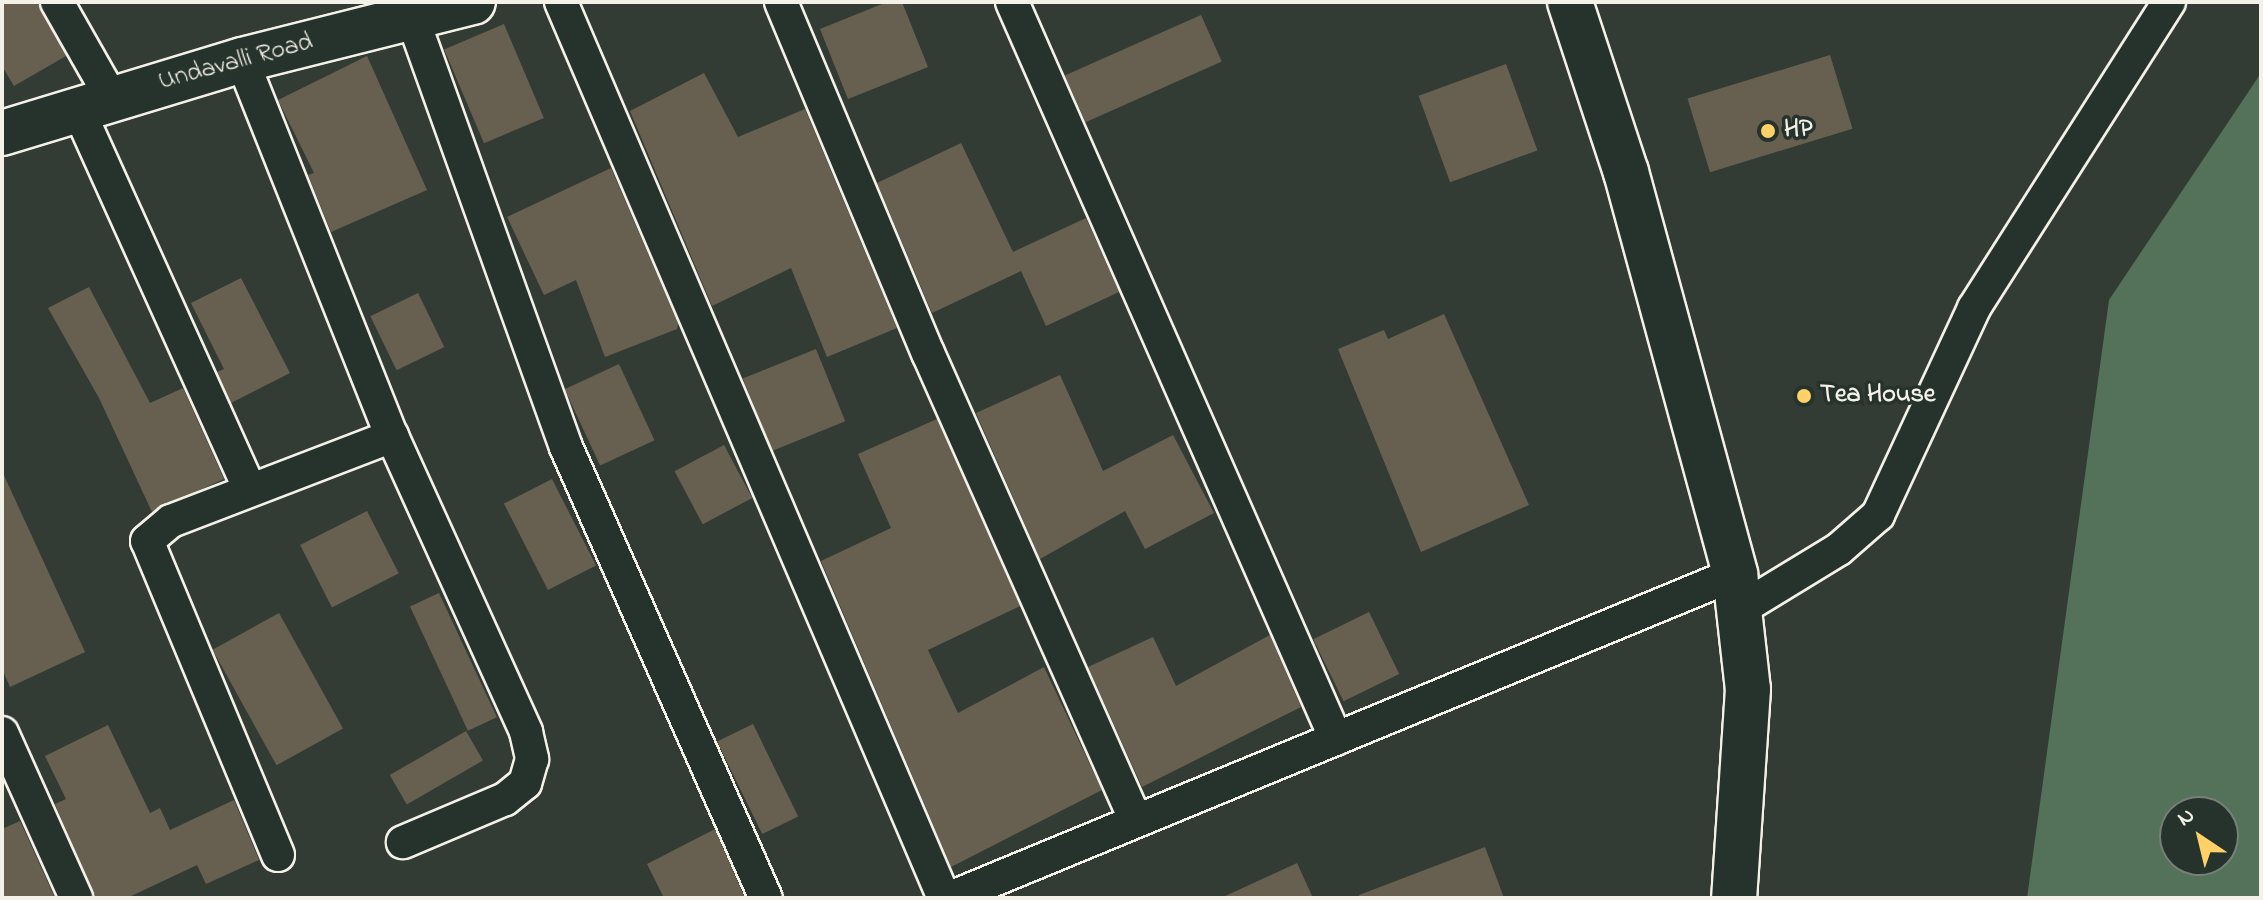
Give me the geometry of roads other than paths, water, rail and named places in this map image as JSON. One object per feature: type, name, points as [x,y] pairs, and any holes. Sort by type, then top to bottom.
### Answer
[{"type":"main road","name":"Undavalli Road","points":[[2,133],[242,60],[473,2]]},
{"type":"main road","points":[[1570,2],[1626,172],[1737,592],[1748,689],[1734,898]]},
{"type":"street","points":[[57,2],[250,490]]},
{"type":"street","points":[[561,2],[944,898]]},
{"type":"street","points":[[781,2],[944,391],[1136,821]]},
{"type":"street","points":[[1012,2],[1336,739]]},
{"type":"street","points":[[950,898],[1336,739],[1737,592],[1839,549],[1878,515],[1974,308],[2169,2]]},
{"type":"street","points":[[412,17],[571,461],[766,898]]},
{"type":"street","points":[[242,60],[392,436],[526,732],[532,759],[525,783],[505,799],[403,842]]},
{"type":"street","points":[[278,855],[147,541],[171,521],[392,436]]},
{"type":"street","points":[[2,733],[76,898]]},
{"type":"place","name":"HP","points":[[1768,131]]},
{"type":"place","name":"Tea House","points":[[1804,396]]}]
